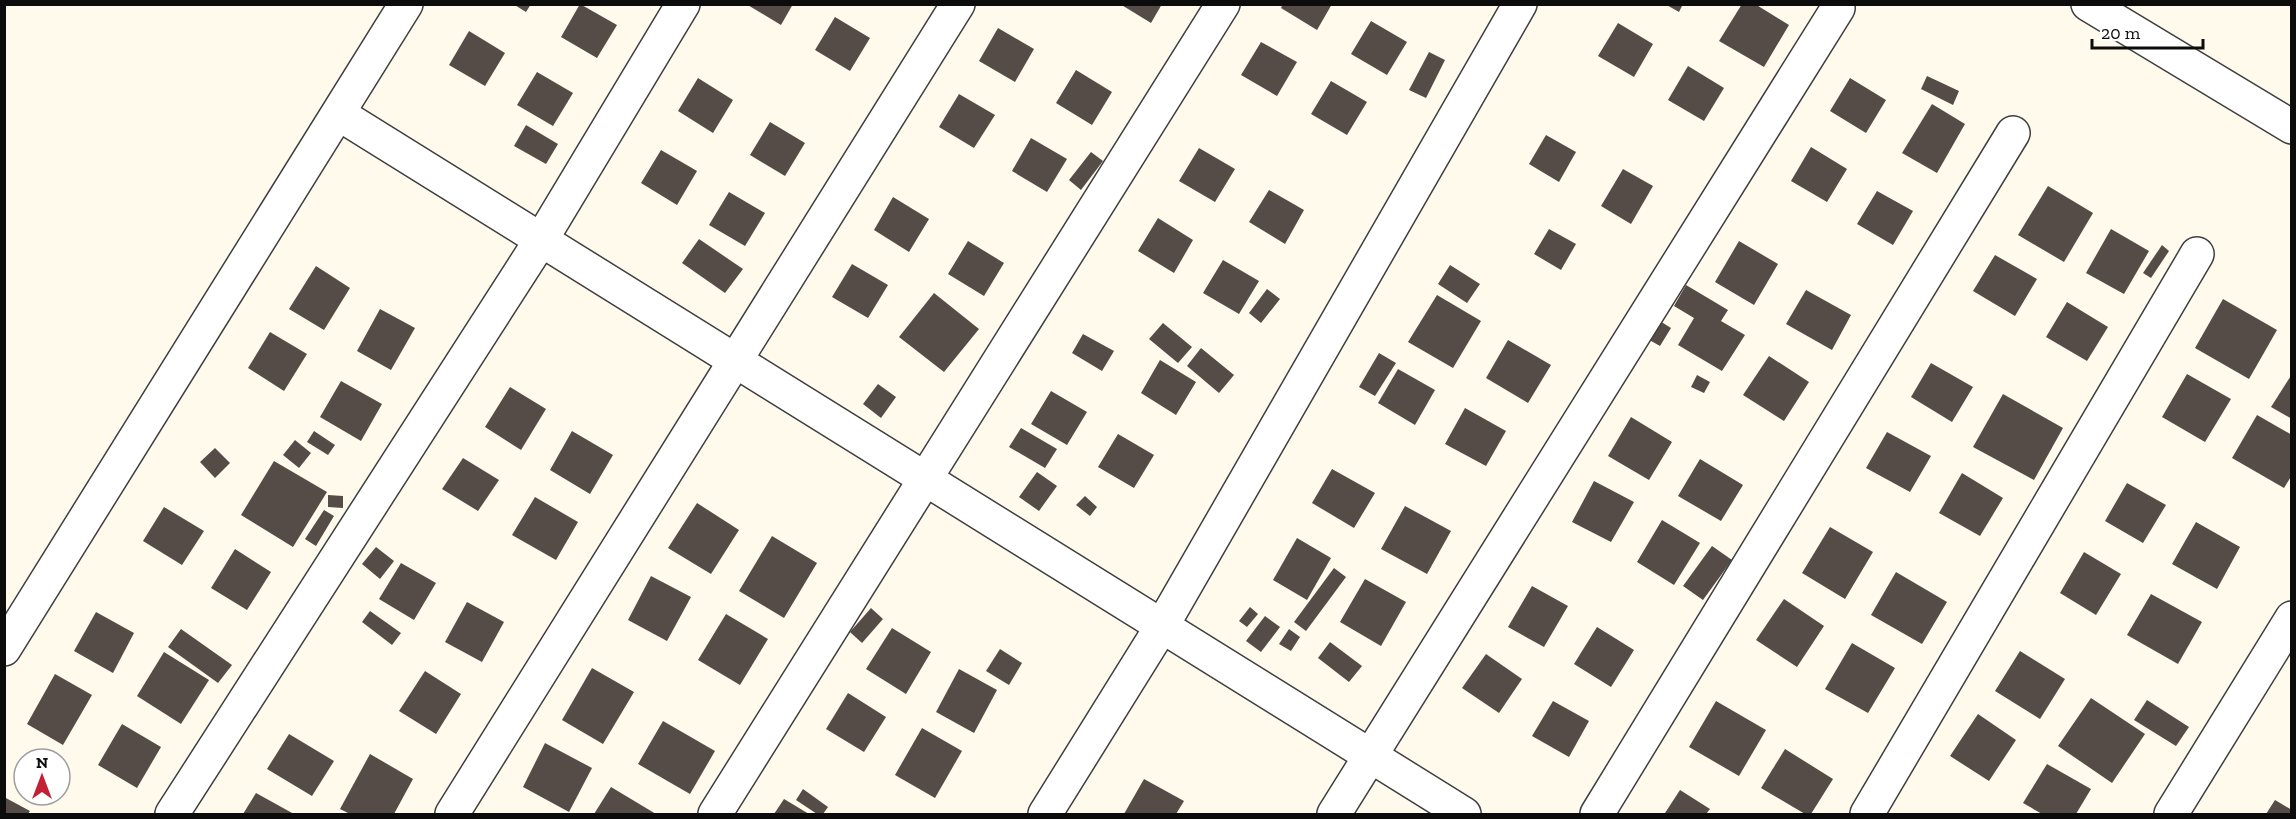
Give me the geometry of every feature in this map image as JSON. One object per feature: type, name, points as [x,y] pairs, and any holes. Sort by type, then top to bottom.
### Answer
[{"type":"street","points":[[4,650],[406,4]]},
{"type":"street","points":[[172,814],[541,240],[683,4]]},
{"type":"street","points":[[452,814],[958,4]]},
{"type":"street","points":[[715,814],[1223,4]]},
{"type":"street","points":[[1045,814],[1162,626],[1520,4]]},
{"type":"street","points":[[2088,4],[2122,13],[2292,127]]},
{"type":"street","points":[[1334,814],[1838,8]]},
{"type":"street","points":[[339,114],[1464,814]]},
{"type":"street","points":[[1597,814],[2013,133]]},
{"type":"street","points":[[1868,814],[2197,254]]},
{"type":"street","points":[[2171,814],[2292,618]]},
{"type":"building","points":[[513,4],[531,4],[526,12]]},
{"type":"building","points":[[580,4],[617,25],[597,58],[561,37]]},
{"type":"building","points":[[746,4],[793,4],[781,25]]},
{"type":"building","points":[[1120,4],[1162,4],[1151,23]]},
{"type":"building","points":[[1283,4],[1332,4],[1317,30],[1281,8]]},
{"type":"building","points":[[1665,4],[1683,4],[1679,12]]},
{"type":"building","points":[[1742,4],[1755,4],[1789,25],[1764,67],[1719,41]]},
{"type":"building","points":[[835,17],[870,38],[850,71],[815,50]]},
{"type":"building","points":[[1371,21],[1407,42],[1387,75],[1351,54]]},
{"type":"building","points":[[1618,23],[1653,44],[1634,77],[1598,56]]},
{"type":"building","points":[[998,28],[1034,49],[1015,82],[979,61]]},
{"type":"building","points":[[469,31],[505,53],[485,86],[449,65]]},
{"type":"building","points":[[1261,42],[1297,62],[1277,96],[1241,75]]},
{"type":"building","points":[[1429,52],[1445,60],[1426,98],[1409,90]]},
{"type":"building","points":[[1688,66],[1724,88],[1704,121],[1668,100]]},
{"type":"building","points":[[1076,70],[1112,92],[1092,125],[1056,103]]},
{"type":"building","points":[[537,72],[573,93],[553,126],[517,105]]},
{"type":"building","points":[[1927,76],[1959,91],[1953,105],[1921,89]]},
{"type":"building","points":[[698,78],[733,100],[713,133],[678,111]]},
{"type":"building","points":[[1850,78],[1886,100],[1866,133],[1830,111]]},
{"type":"building","points":[[1331,81],[1367,102],[1347,135],[1311,114]]},
{"type":"building","points":[[959,94],[995,115],[974,148],[939,127]]},
{"type":"building","points":[[1932,104],[1965,124],[1937,173],[1902,153]]},
{"type":"building","points":[[770,122],[805,143],[785,176],[750,155]]},
{"type":"building","points":[[526,125],[558,144],[546,164],[514,146]]},
{"type":"building","points":[[1546,135],[1576,152],[1559,182],[1529,164]]},
{"type":"building","points":[[1031,138],[1067,159],[1047,192],[1012,171]]},
{"type":"building","points":[[1811,147],[1847,169],[1827,202],[1791,181]]},
{"type":"building","points":[[1199,148],[1235,169],[1215,202],[1179,181]]},
{"type":"building","points":[[661,150],[697,171],[677,205],[641,183]]},
{"type":"building","points":[[1091,152],[1103,161],[1081,190],[1069,180]]},
{"type":"building","points":[[1623,169],[1653,186],[1631,224],[1601,206]]},
{"type":"building","points":[[2048,186],[2093,213],[2064,262],[2018,235]]},
{"type":"building","points":[[1269,190],[1304,210],[1285,244],[1249,222]]},
{"type":"building","points":[[1877,191],[1913,211],[1893,245],[1857,224]]},
{"type":"building","points":[[729,192],[765,213],[745,246],[709,225]]},
{"type":"building","points":[[893,197],[929,219],[909,252],[874,230]]},
{"type":"building","points":[[1158,218],[1193,240],[1174,273],[1138,251]]},
{"type":"building","points":[[1549,229],[1576,244],[1561,270],[1534,254]]},
{"type":"building","points":[[2111,229],[2149,251],[2124,294],[2086,273]]},
{"type":"building","points":[[699,239],[743,269],[725,293],[682,263]]},
{"type":"building","points":[[968,241],[1004,263],[984,296],[948,274]]},
{"type":"building","points":[[1739,241],[1778,264],[1754,305],[1715,282]]},
{"type":"building","points":[[2162,245],[2169,251],[2151,278],[2143,273]]},
{"type":"building","points":[[1995,255],[2037,279],[2015,316],[1973,291]]},
{"type":"building","points":[[1223,260],[1259,281],[1239,314],[1203,293]]},
{"type":"building","points":[[852,264],[888,285],[868,318],[832,297]]},
{"type":"building","points":[[1450,265],[1480,284],[1467,303],[1438,284]]},
{"type":"building","points":[[316,266],[350,288],[324,330],[289,309]]},
{"type":"building","points":[[1686,285],[1728,310],[1721,321],[1745,335],[1722,371],[1678,345],[1694,318],[1674,306]]},
{"type":"building","points":[[1267,289],[1280,299],[1261,323],[1249,313]]},
{"type":"building","points":[[1806,290],[1851,315],[1832,350],[1786,324]]},
{"type":"building","points":[[934,293],[979,329],[944,372],[899,337]]},
{"type":"building","points":[[1437,295],[1481,321],[1453,368],[1408,342]]},
{"type":"building","points":[[2223,299],[2277,330],[2249,379],[2195,348]]},
{"type":"building","points":[[2067,302],[2108,327],[2087,361],[2046,337]]},
{"type":"building","points":[[380,309],[415,328],[391,370],[357,351]]},
{"type":"building","points":[[1655,318],[1671,328],[1660,346],[1644,337]]},
{"type":"building","points":[[1163,323],[1192,347],[1178,363],[1149,339]]},
{"type":"building","points":[[270,332],[307,354],[284,391],[248,368]]},
{"type":"building","points":[[1083,334],[1114,351],[1102,371],[1072,353]]},
{"type":"building","points":[[1508,340],[1551,365],[1528,403],[1486,378]]},
{"type":"building","points":[[1201,348],[1234,375],[1219,393],[1187,366]]},
{"type":"building","points":[[1379,353],[1396,363],[1375,396],[1359,387]]},
{"type":"building","points":[[1769,356],[1809,382],[1784,421],[1743,395]]},
{"type":"building","points":[[1160,360],[1196,382],[1176,415],[1141,393]]},
{"type":"building","points":[[1931,363],[1973,387],[1952,422],[1911,397]]},
{"type":"building","points":[[1398,369],[1435,390],[1415,425],[1378,403]]},
{"type":"building","points":[[2187,374],[2231,399],[2205,442],[2162,417]]},
{"type":"building","points":[[2292,374],[2292,419],[2271,407]]},
{"type":"building","points":[[1697,375],[1710,382],[1704,393],[1691,387]]},
{"type":"building","points":[[341,381],[382,404],[361,441],[320,417]]},
{"type":"building","points":[[878,384],[896,397],[881,418],[863,404]]},
{"type":"building","points":[[510,387],[546,409],[521,450],[485,427]]},
{"type":"building","points":[[1051,391],[1087,412],[1067,445],[1031,424]]},
{"type":"building","points":[[2003,394],[2063,428],[2034,480],[1973,447]]},
{"type":"building","points":[[1465,408],[1506,431],[1486,466],[1445,444]]},
{"type":"building","points":[[2257,415],[2292,435],[2292,475],[2284,488],[2232,458]]},
{"type":"building","points":[[1631,417],[1672,442],[1649,480],[1608,456]]},
{"type":"building","points":[[1021,428],[1057,449],[1045,468],[1009,447]]},
{"type":"building","points":[[314,431],[335,445],[328,455],[307,442]]},
{"type":"building","points":[[572,431],[613,455],[590,494],[550,470]]},
{"type":"building","points":[[1887,432],[1931,456],[1910,492],[1866,468]]},
{"type":"building","points":[[1118,434],[1154,455],[1134,488],[1098,467]]},
{"type":"building","points":[[295,440],[311,453],[299,468],[283,455]]},
{"type":"building","points":[[215,448],[230,463],[215,478],[200,462]]},
{"type":"building","points":[[463,458],[499,480],[478,511],[442,489]]},
{"type":"building","points":[[1700,459],[1743,485],[1721,521],[1678,496]]},
{"type":"building","points":[[274,461],[327,492],[293,547],[241,515]]},
{"type":"building","points":[[1332,469],[1375,493],[1354,528],[1312,503]]},
{"type":"building","points":[[1037,472],[1057,486],[1039,511],[1019,497]]},
{"type":"building","points":[[1962,473],[2003,498],[1980,536],[1939,513]]},
{"type":"building","points":[[1594,481],[1634,502],[1611,542],[1572,522]]},
{"type":"building","points":[[2127,483],[2166,505],[2143,543],[2105,521]]},
{"type":"building","points":[[328,495],[343,496],[343,508],[328,507]]},
{"type":"building","points":[[1085,496],[1097,507],[1090,516],[1076,505]]},
{"type":"building","points":[[535,497],[578,522],[556,560],[512,535]]},
{"type":"building","points":[[697,503],[739,530],[711,574],[668,548]]},
{"type":"building","points":[[1405,506],[1451,531],[1427,574],[1381,549]]},
{"type":"building","points":[[164,507],[204,531],[182,565],[143,541]]},
{"type":"building","points":[[324,510],[334,516],[316,546],[305,539]]},
{"type":"building","points":[[1662,520],[1700,543],[1674,585],[1637,562]]},
{"type":"building","points":[[2196,522],[2240,547],[2217,589],[2172,564]]},
{"type":"building","points":[[1830,527],[1873,552],[1845,599],[1802,573]]},
{"type":"building","points":[[772,536],[817,563],[784,618],[739,591]]},
{"type":"building","points":[[1297,538],[1331,558],[1307,600],[1273,580]]},
{"type":"building","points":[[1712,546],[1732,560],[1703,600],[1683,586]]},
{"type":"building","points":[[376,547],[394,561],[380,579],[362,564]]},
{"type":"building","points":[[235,549],[271,572],[247,610],[211,588]]},
{"type":"building","points":[[2084,552],[2121,574],[2096,615],[2060,593]]},
{"type":"building","points":[[401,563],[436,583],[414,620],[379,599]]},
{"type":"building","points":[[1334,568],[1346,577],[1306,631],[1294,622]]},
{"type":"building","points":[[1896,572],[1947,602],[1922,644],[1871,615]]},
{"type":"building","points":[[651,576],[691,597],[667,641],[628,620]]},
{"type":"building","points":[[1365,579],[1406,602],[1381,646],[1340,622]]},
{"type":"building","points":[[1532,586],[1568,606],[1544,647],[1508,627]]},
{"type":"building","points":[[2151,594],[2202,622],[2178,664],[2127,635]]},
{"type":"building","points":[[1784,599],[1824,626],[1797,667],[1756,640]]},
{"type":"building","points":[[467,602],[504,622],[482,662],[445,642]]},
{"type":"building","points":[[1250,607],[1258,614],[1247,627],[1239,621]]},
{"type":"building","points":[[871,608],[883,619],[862,643],[850,632]]},
{"type":"building","points":[[370,611],[401,633],[392,645],[362,622]]},
{"type":"building","points":[[96,612],[134,633],[113,673],[74,651]]},
{"type":"building","points":[[726,614],[768,639],[740,685],[698,660]]},
{"type":"building","points":[[1265,616],[1280,627],[1261,652],[1246,641]]},
{"type":"building","points":[[1597,627],[1634,650],[1611,687],[1574,664]]},
{"type":"building","points":[[892,628],[931,652],[906,694],[866,669]]},
{"type":"building","points":[[181,629],[232,665],[218,683],[168,647]]},
{"type":"building","points":[[1289,629],[1300,637],[1291,651],[1279,644]]},
{"type":"building","points":[[1330,642],[1362,666],[1349,682],[1318,658]]},
{"type":"building","points":[[1852,643],[1895,668],[1868,713],[1825,689]]},
{"type":"building","points":[[1000,649],[1022,663],[1009,685],[986,671]]},
{"type":"building","points":[[2020,651],[2065,679],[2040,719],[1995,691]]},
{"type":"building","points":[[164,652],[209,680],[181,724],[137,696]]},
{"type":"building","points":[[1486,654],[1522,679],[1499,713],[1462,688]]},
{"type":"building","points":[[592,668],[634,692],[603,744],[562,720]]},
{"type":"building","points":[[959,669],[997,690],[974,733],[936,712]]},
{"type":"building","points":[[425,671],[461,694],[436,734],[399,711]]},
{"type":"building","points":[[55,674],[92,695],[63,745],[27,724]]},
{"type":"building","points":[[848,693],[886,717],[864,752],[826,729]]},
{"type":"building","points":[[2091,698],[2145,734],[2112,783],[2058,746]]},
{"type":"building","points":[[2147,700],[2189,727],[2176,746],[2134,720]]},
{"type":"building","points":[[1553,701],[1589,721],[1569,757],[1532,736]]},
{"type":"building","points":[[1716,701],[1766,730],[1739,776],[1689,747]]},
{"type":"building","points":[[1978,714],[2016,740],[1989,781],[1950,756]]},
{"type":"building","points":[[663,721],[715,751],[690,794],[638,764]]},
{"type":"building","points":[[122,724],[161,747],[137,788],[98,765]]},
{"type":"building","points":[[922,728],[962,751],[935,798],[895,775]]},
{"type":"building","points":[[289,734],[334,761],[312,796],[267,769]]},
{"type":"building","points":[[545,743],[592,768],[569,812],[523,787]]},
{"type":"building","points":[[1785,749],[1833,779],[1811,814],[1805,814],[1761,788]]},
{"type":"building","points":[[370,754],[413,779],[394,814],[350,814],[340,809]]},
{"type":"building","points":[[2047,764],[2091,789],[2076,814],[2042,814],[2023,803]]},
{"type":"building","points":[[1144,779],[1184,801],[1176,814],[1124,814]]},
{"type":"building","points":[[611,787],[656,814],[594,814]]},
{"type":"building","points":[[803,789],[828,807],[823,814],[817,814],[796,800]]},
{"type":"building","points":[[1680,790],[1710,809],[1706,814],[1665,813]]},
{"type":"building","points":[[256,793],[294,814],[243,814]]},
{"type":"building","points":[[4,797],[12,801],[12,807],[23,807],[30,811],[28,814],[4,814]]},
{"type":"building","points":[[784,799],[809,814],[774,814]]},
{"type":"building","points":[[2275,800],[2292,810],[2292,814],[2266,814]]}]
